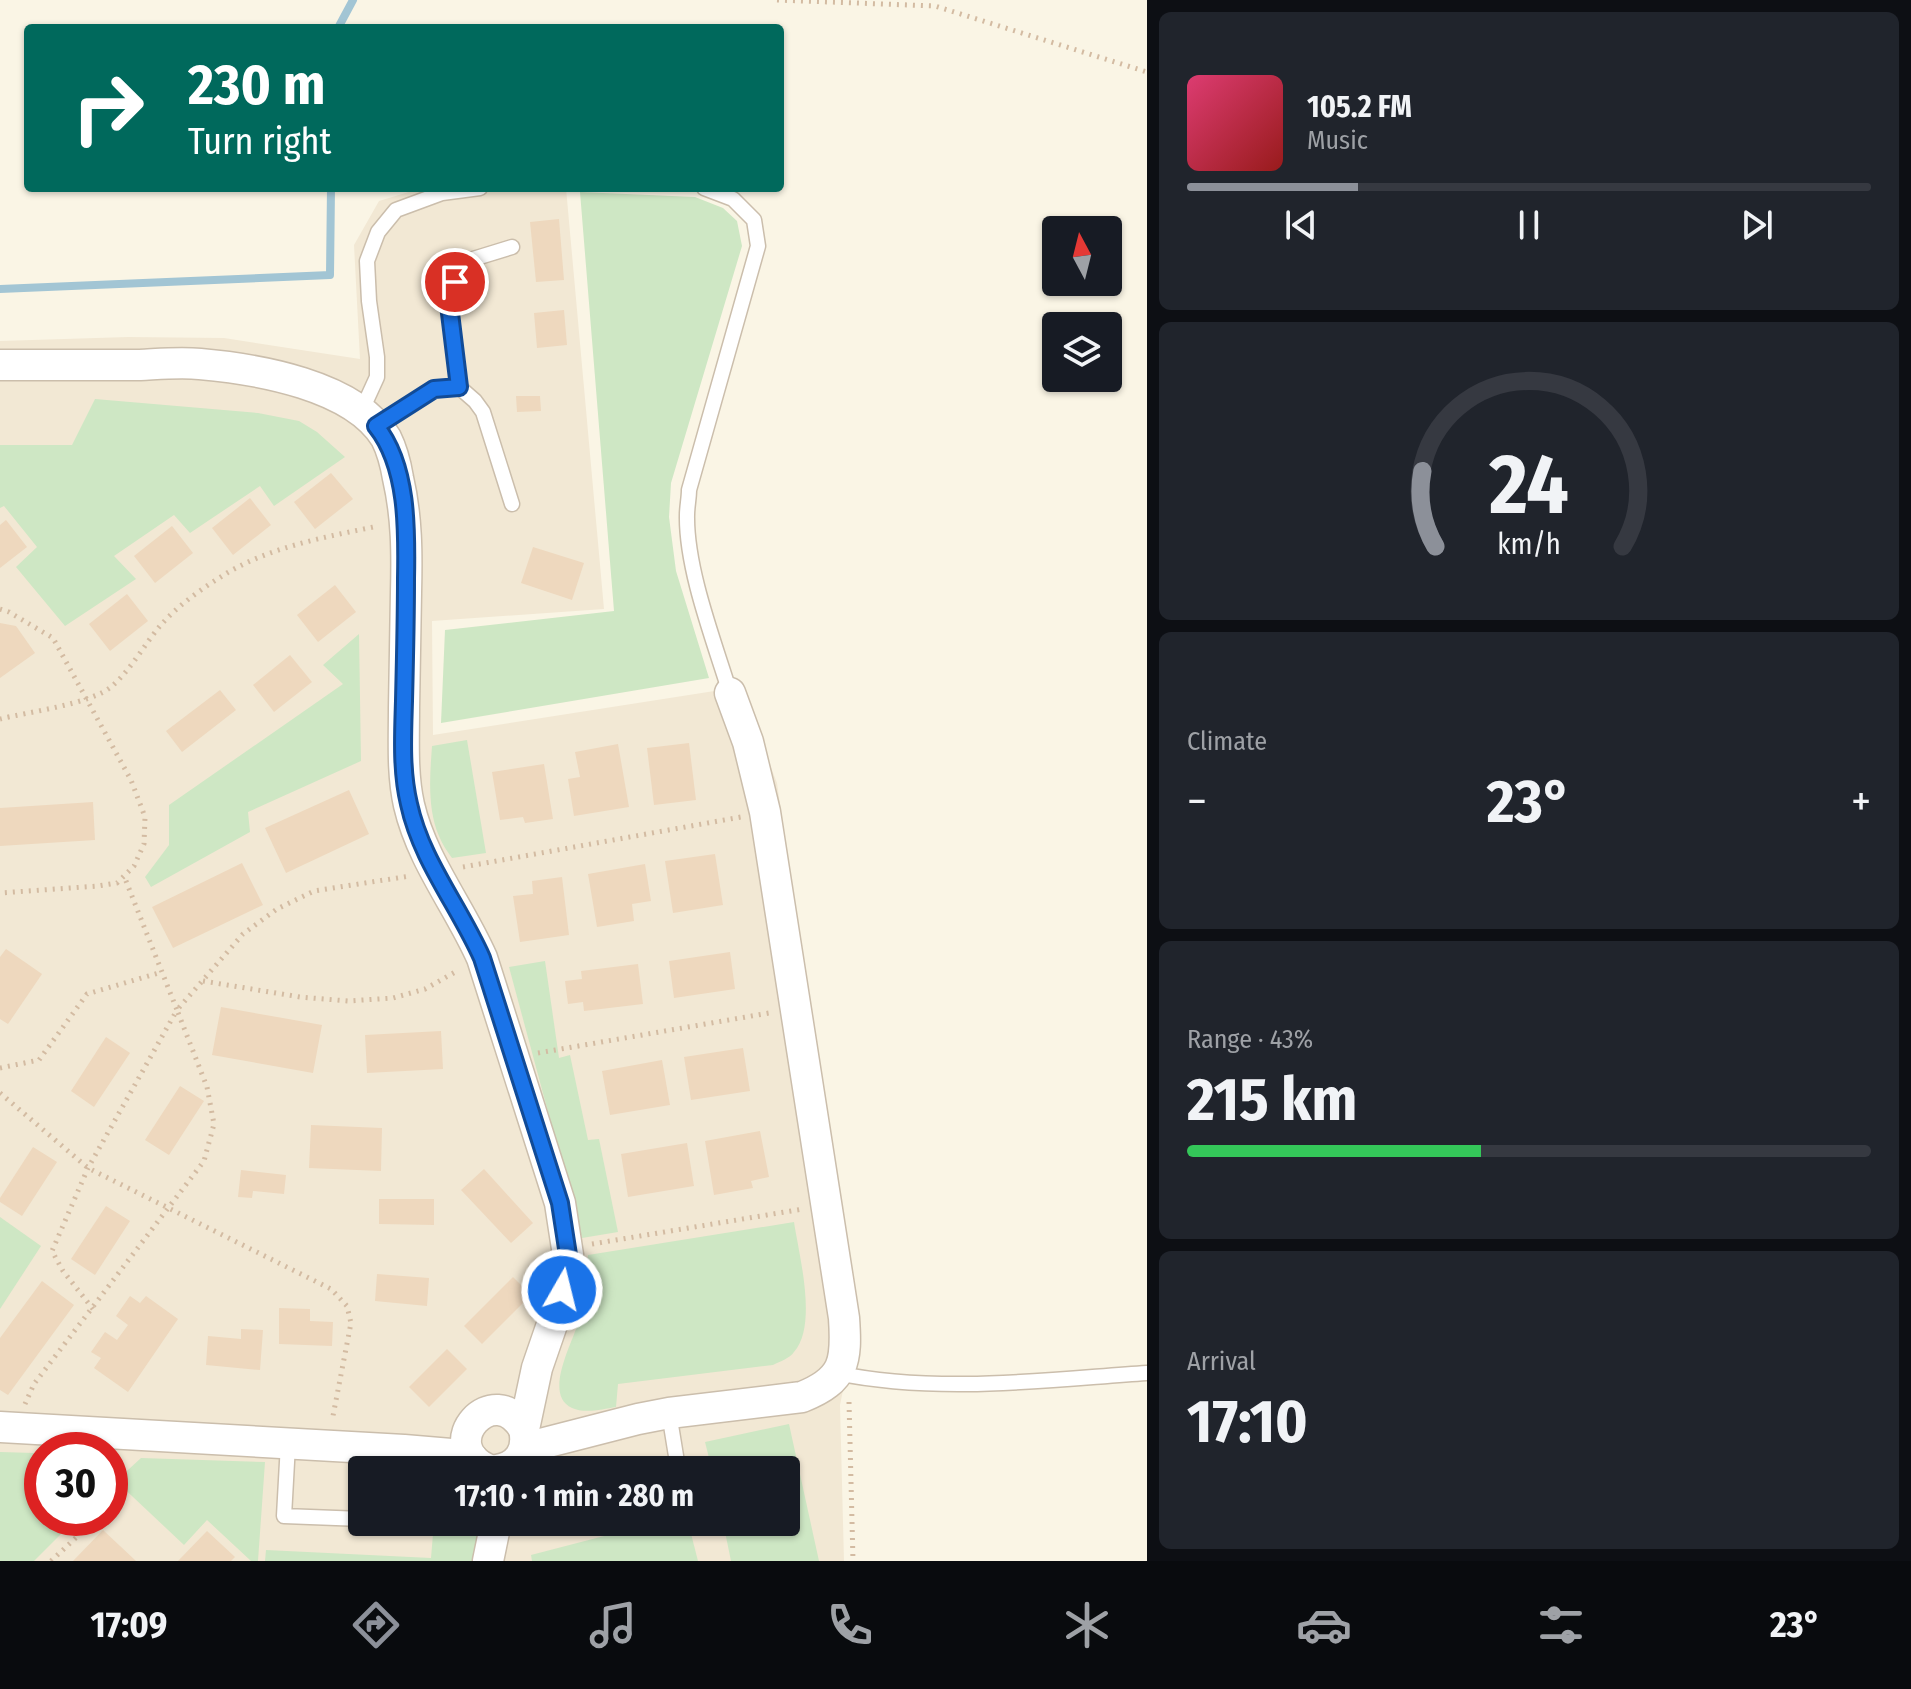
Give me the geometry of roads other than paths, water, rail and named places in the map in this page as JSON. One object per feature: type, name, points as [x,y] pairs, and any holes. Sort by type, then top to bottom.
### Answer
[{"type":"street","points":[[0,365],[198,364],[245,370],[300,382],[343,398],[369,419],[386,439],[396,466],[407,537],[404,738],[408,803],[417,835],[482,958],[560,1203],[567,1248],[566,1274],[558,1307],[502,1456]]},
{"type":"street","points":[[513,1456],[638,1419],[802,1397],[819,1390],[842,1374],[846,1348],[844,1318],[765,812],[751,752],[730,693]]},
{"type":"street","points":[[415,1456],[425,1446],[448,1437],[509,1400],[522,1389],[537,1368]]},
{"type":"street","points":[[492,1456],[466,1443],[466,1433],[478,1418],[495,1410],[513,1415],[520,1421],[502,1456]]},
{"type":"street","points":[[10,1428],[328,1446],[406,1456]]},
{"type":"street","points":[[426,1456],[467,1456]]},
{"type":"street","points":[[488,1561],[493,1536]]},
{"type":"lane","points":[[369,419],[377,377],[377,357],[367,261],[378,232],[396,210],[450,192]]},
{"type":"lane","points":[[715,192],[733,199],[754,220],[758,246],[689,490],[687,515],[696,580],[730,693]]},
{"type":"lane","points":[[512,247],[473,259],[455,282],[449,305],[459,387],[483,412],[512,504]]},
{"type":"lane","points":[[369,419],[434,389],[459,387]]},
{"type":"lane","points":[[842,1374],[866,1379],[950,1385],[1147,1373]]},
{"type":"lane","points":[[669,1413],[676,1456]]},
{"type":"lane","points":[[288,1444],[284,1516],[348,1518]]},
{"type":"waterway","points":[[340,24],[353,0]]},
{"type":"waterway","points":[[0,289],[330,275],[331,192]]}]
